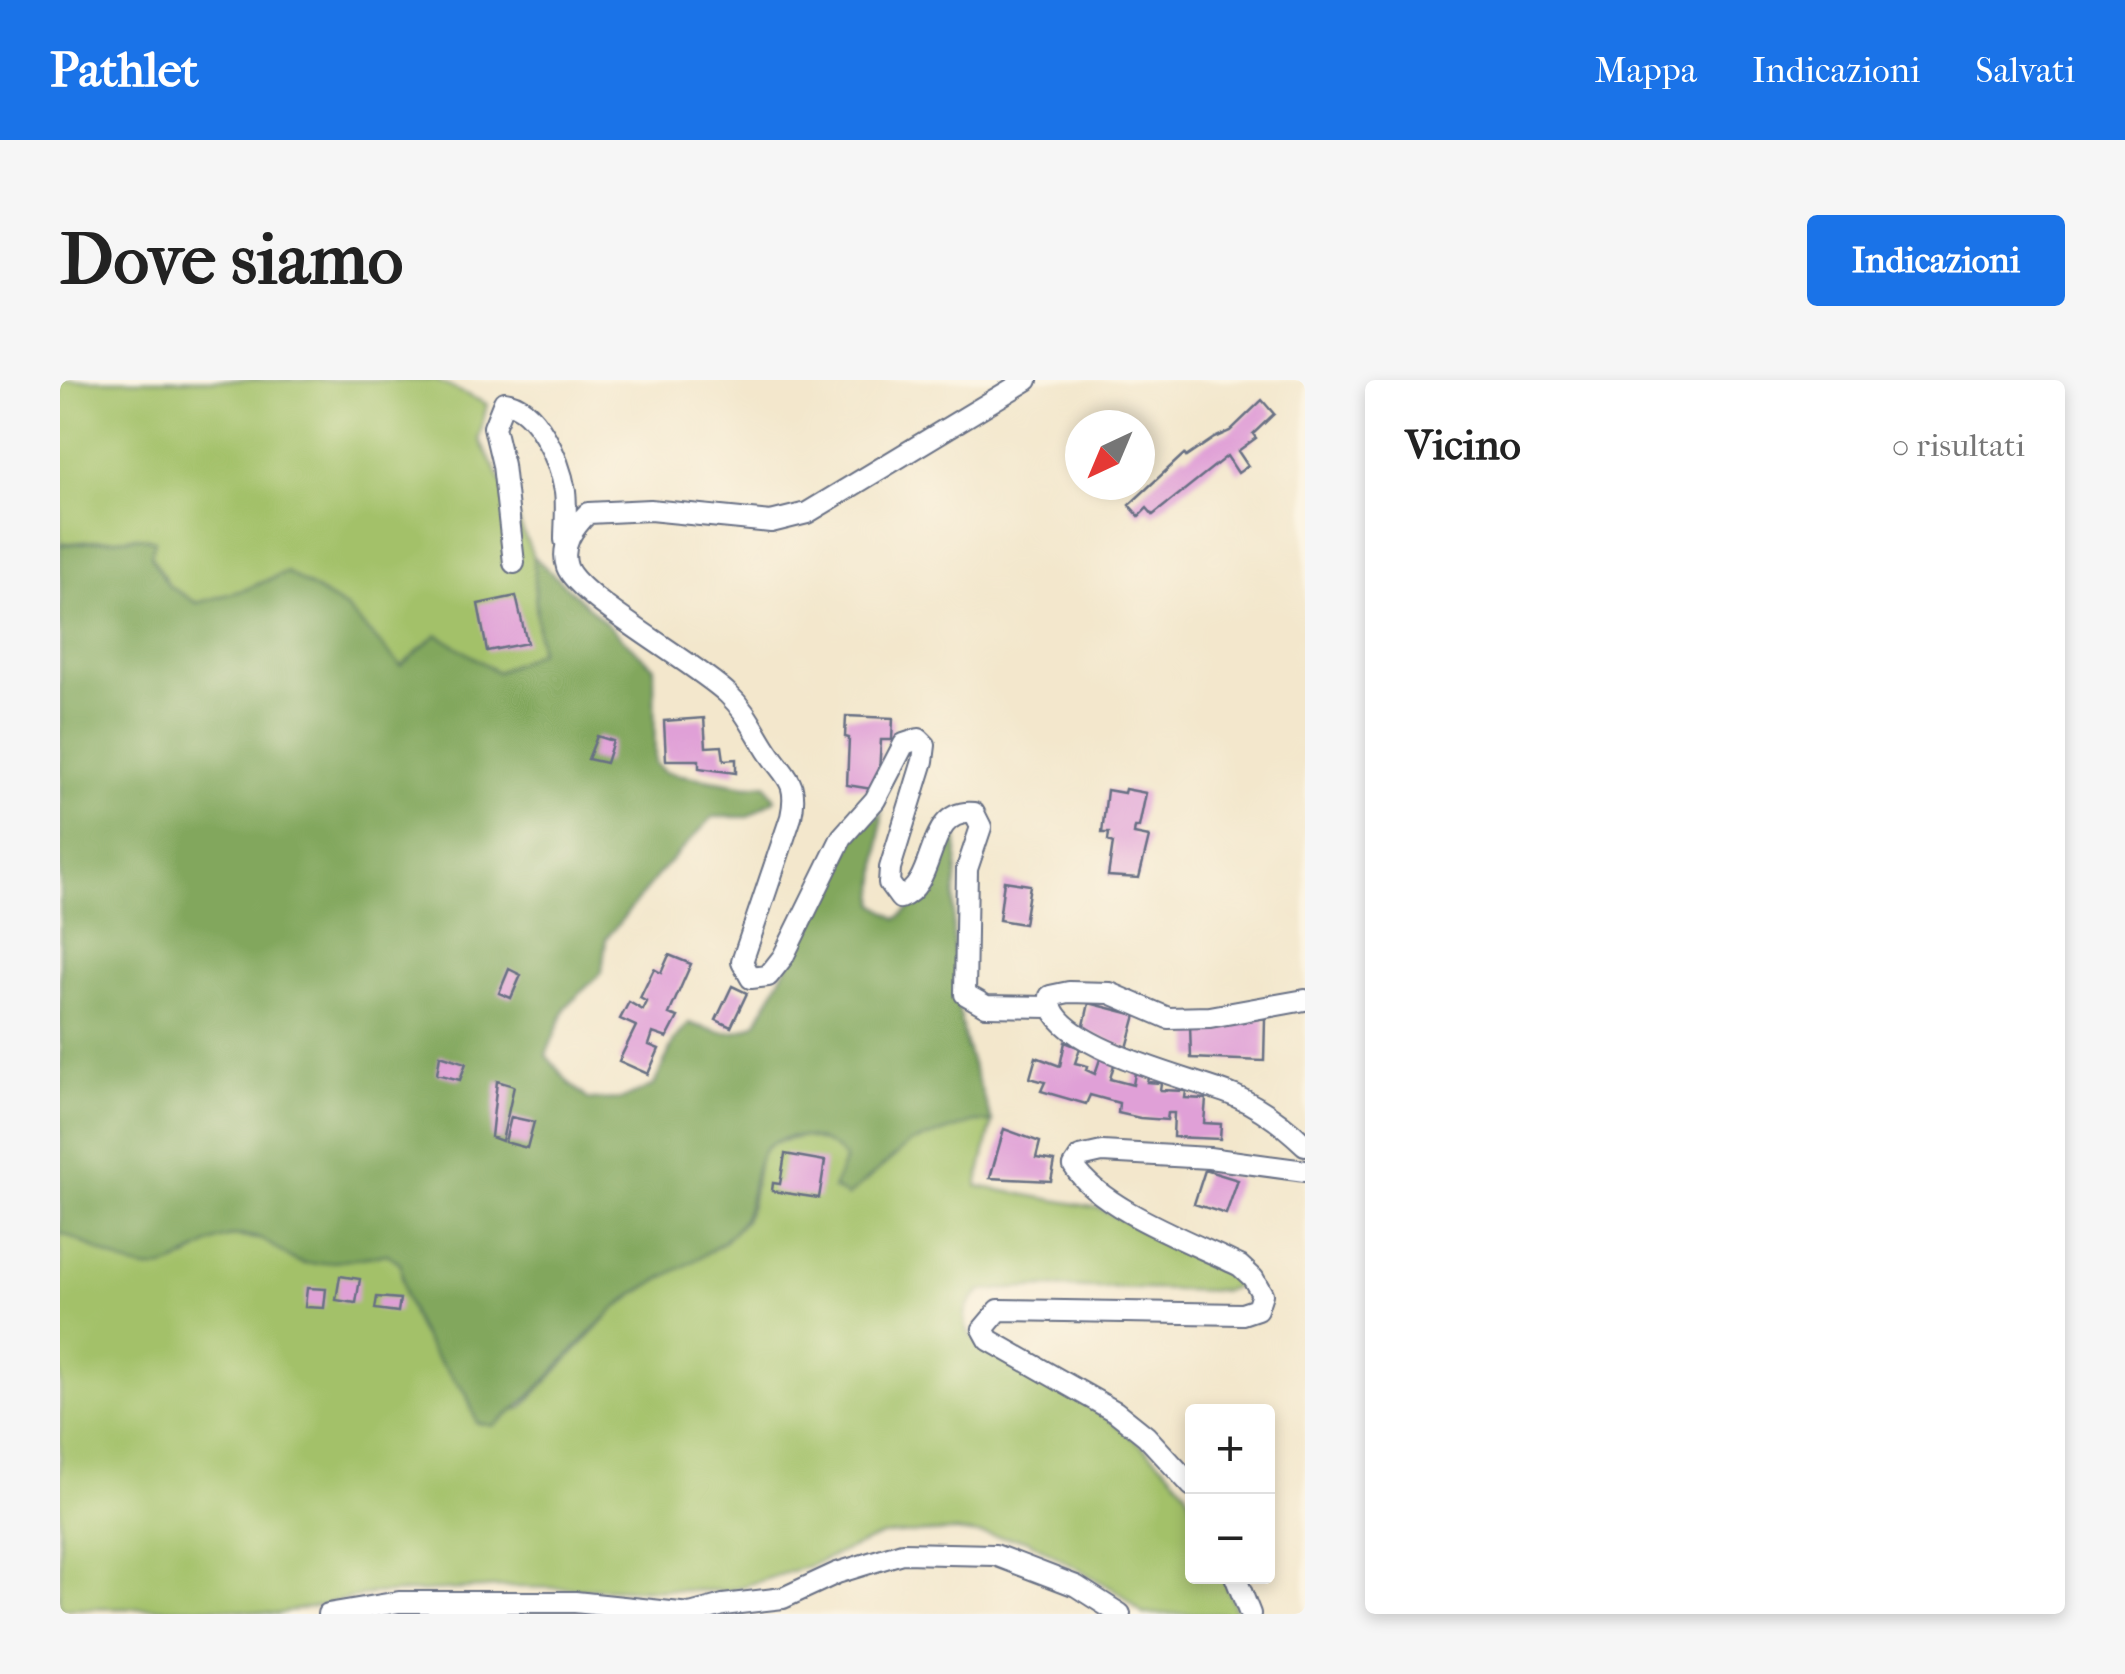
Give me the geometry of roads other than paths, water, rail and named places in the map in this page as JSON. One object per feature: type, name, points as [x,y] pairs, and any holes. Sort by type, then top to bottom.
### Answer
[{"type":"street","points":[[565,547],[575,526],[588,514],[598,512],[650,510],[771,522],[807,512],[1027,380]]},
{"type":"street","points":[[514,564],[503,465],[494,426],[504,402],[516,403],[534,419],[547,442],[564,490],[568,569],[592,594],[726,692],[751,718],[767,750],[788,774],[796,796],[742,962],[751,978],[768,976],[842,837],[875,800],[904,744],[919,739],[925,746],[923,761],[890,868],[889,884],[900,898],[919,886],[935,840],[947,821],[966,812],[974,813],[981,827],[967,869],[965,994],[986,1006],[1049,1006]]},
{"type":"street","points":[[1305,1000],[1210,1017],[1168,1018],[1110,993],[1069,992],[1050,996],[1049,1006],[1056,1018],[1115,1056],[1236,1096],[1286,1126],[1305,1144]]},
{"type":"street","points":[[1185,1478],[1146,1436],[1116,1412],[989,1340],[983,1329],[999,1310],[1242,1314],[1257,1309],[1262,1294],[1240,1266],[1102,1198],[1082,1180],[1074,1166],[1080,1157],[1102,1152],[1208,1158],[1305,1171]]},
{"type":"street","points":[[328,1614],[399,1602],[575,1602],[690,1614],[723,1605],[784,1598],[838,1574],[902,1553],[995,1554],[1076,1586],[1120,1614]]},
{"type":"street","points":[[1238,1584],[1250,1614]]}]
